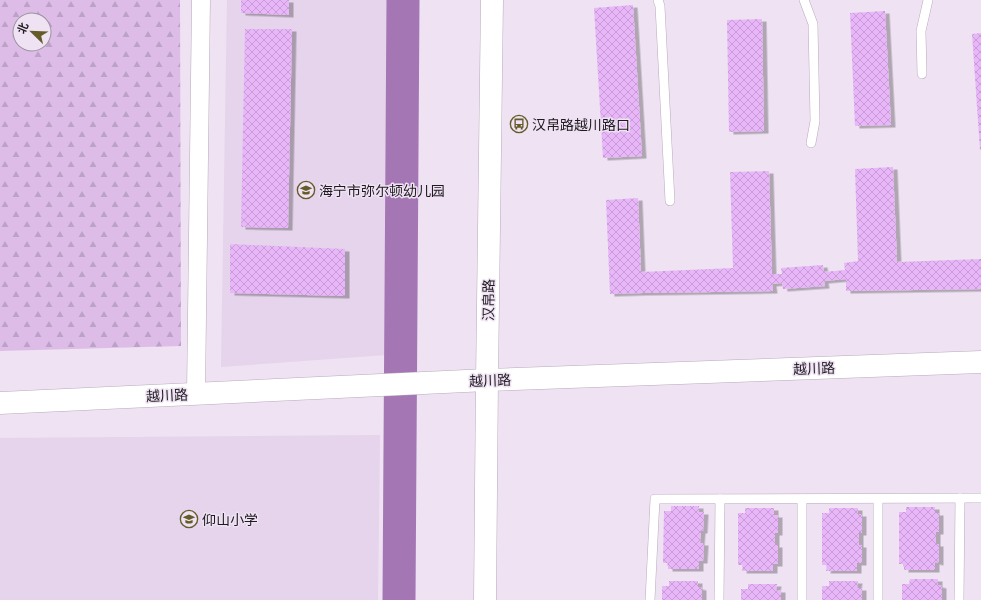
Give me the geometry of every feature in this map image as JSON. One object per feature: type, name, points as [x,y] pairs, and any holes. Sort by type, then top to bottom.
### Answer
[{"type":"street","points":[[196,394],[201,0]]},
{"type":"street","name":"汉帛路","points":[[485,600],[478,380],[492,0]]},
{"type":"street","name":"越川路","points":[[0,403],[478,380],[981,362]]},
{"type":"lane","points":[[658,0],[660,6],[670,202]]},
{"type":"lane","points":[[804,0],[813,24],[815,120],[811,142]]},
{"type":"lane","points":[[922,74],[921,31],[928,0]]},
{"type":"lane","points":[[878,498],[878,600]]},
{"type":"lane","points":[[959,600],[960,498]]},
{"type":"lane","points":[[650,600],[655,499],[981,498]]},
{"type":"lane","points":[[720,499],[720,600]]},
{"type":"lane","points":[[802,499],[802,600]]},
{"type":"shaded area","name":"海宁市弥尔顿幼儿园","points":[[227,0],[389,0],[386,355],[221,367]]},
{"type":"shaded area","name":"仰山小学","points":[[380,435],[378,600],[0,600],[0,438]]},
{"type":"green space","points":[[0,0],[180,0],[181,346],[0,351]]},
{"type":"building","points":[[241,0],[289,0],[289,15],[241,13]]},
{"type":"building","points":[[633,5],[642,156],[603,158],[594,8]]},
{"type":"building","points":[[885,11],[891,125],[855,126],[850,13]]},
{"type":"building","points":[[762,19],[764,131],[729,132],[727,20]]},
{"type":"building","points":[[245,29],[292,29],[288,228],[241,227]]},
{"type":"building","points":[[981,33],[981,150],[980,150],[972,34]]},
{"type":"building","points":[[893,167],[897,262],[981,259],[981,289],[846,291],[846,279],[824,281],[825,286],[783,289],[782,283],[772,284],[773,291],[610,294],[606,200],[638,198],[641,272],[733,268],[730,172],[769,171],[772,274],[782,274],[781,268],[823,265],[824,272],[845,270],[844,263],[858,261],[855,169]]},
{"type":"building","points":[[230,244],[345,249],[345,296],[230,293]]},
{"type":"building","points":[[671,506],[699,506],[699,512],[704,512],[703,531],[701,531],[700,543],[704,543],[703,561],[699,561],[699,569],[668,569],[668,563],[663,563],[664,511],[671,511]]},
{"type":"building","points":[[906,507],[935,507],[935,513],[939,513],[939,532],[936,532],[936,544],[939,544],[939,563],[935,562],[935,570],[904,570],[904,564],[899,564],[899,512],[906,512]]},
{"type":"building","points":[[745,508],[774,508],[774,515],[778,515],[778,533],[775,533],[775,545],[778,545],[778,564],[773,564],[773,571],[742,571],[743,565],[738,565],[738,513],[745,513]]},
{"type":"building","points":[[829,508],[858,508],[858,514],[862,514],[862,533],[859,533],[859,545],[862,545],[862,563],[857,563],[857,571],[826,571],[827,565],[822,565],[822,513],[829,513]]},
{"type":"building","points":[[910,579],[938,579],[938,585],[942,586],[942,600],[902,600],[902,584],[909,584]]},
{"type":"building","points":[[669,581],[698,581],[698,587],[702,588],[702,600],[662,600],[662,586],[669,586]]},
{"type":"building","points":[[829,581],[858,581],[857,588],[862,588],[862,600],[822,600],[822,586],[829,586]]},
{"type":"building","points":[[748,584],[777,584],[776,590],[781,590],[781,600],[741,600],[741,589],[748,589]]},
{"type":"waterway","points":[[399,600],[403,0]]},
{"type":"place","name":"汉帛路越川路口","points":[[519,124]]},
{"type":"place","name":"海宁市弥尔顿幼儿园","points":[[306,190]]},
{"type":"place","name":"仰山小学","points":[[189,519]]}]
